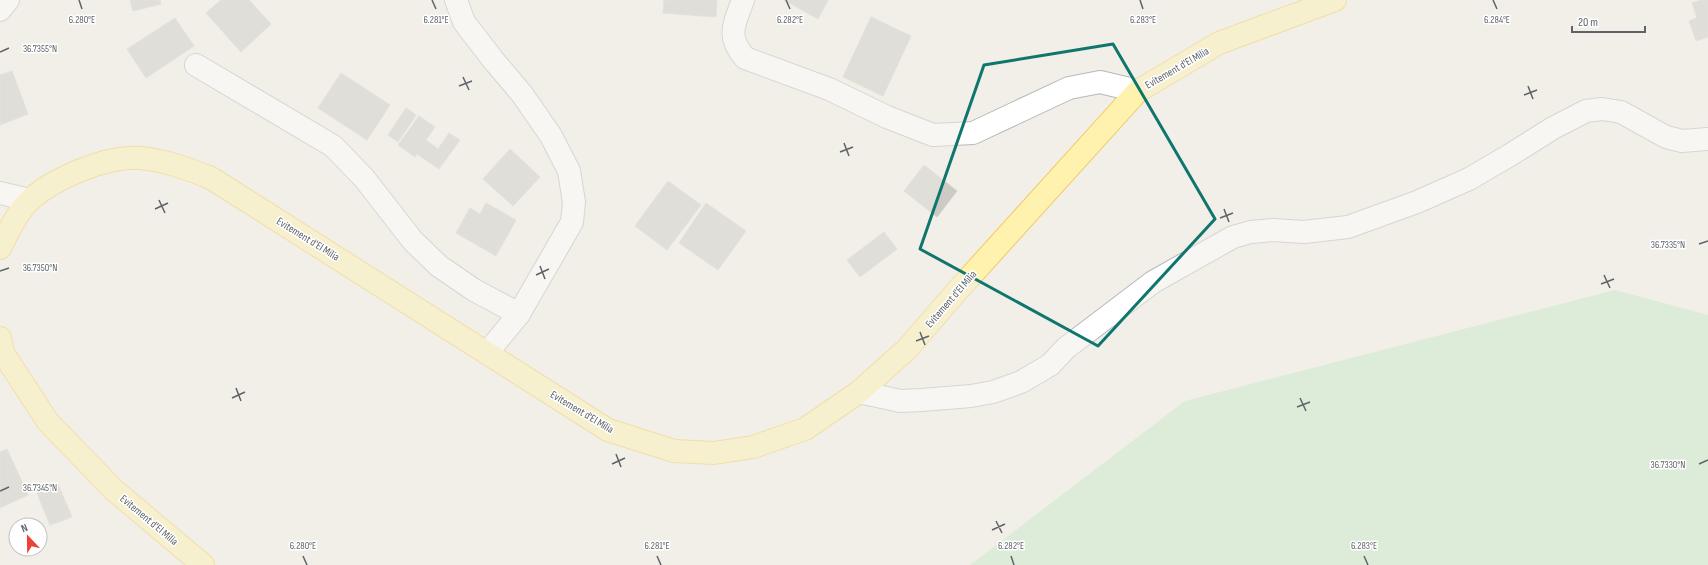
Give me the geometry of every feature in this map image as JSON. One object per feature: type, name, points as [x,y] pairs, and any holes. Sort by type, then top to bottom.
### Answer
[{"type":"main road","name":"Evitement d'El Milia","points":[[0,248],[13,223],[30,200],[52,184],[90,167],[118,160],[139,158],[164,161],[211,178],[608,430],[674,451],[714,453],[753,447],[805,429],[860,392],[907,349],[958,290],[1138,91],[1219,43],[1335,0]]},
{"type":"main road","name":"Evitement d'El Milia","points":[[0,338],[4,353],[48,422],[114,490],[203,565]]},
{"type":"street","points":[[0,10],[8,0]]},
{"type":"street","points":[[456,0],[464,22],[526,100],[551,136],[569,171],[574,202],[572,222],[519,314],[487,353]]},
{"type":"street","points":[[743,0],[733,30],[737,49],[745,58],[829,89],[887,117],[933,135],[973,133],[1069,88],[1100,82],[1138,91]]},
{"type":"street","points":[[196,65],[333,146],[364,178],[413,241],[439,266],[474,290],[519,314]]},
{"type":"street","points":[[860,392],[900,401],[936,399],[971,396],[993,392],[1021,382],[1050,365],[1066,348],[1153,282],[1208,249],[1232,237],[1251,232],[1273,230],[1304,232],[1348,227],[1417,202],[1469,179],[1553,128],[1586,111],[1602,109],[1621,112],[1666,136],[1682,141],[1708,139]]},
{"type":"street","points":[[0,192],[30,200]]},
{"type":"highlighted area","points":[[1113,44],[1215,219],[1098,346],[920,249],[984,65]]},
{"type":"green space","points":[[1615,290],[1708,315],[1708,565],[970,565],[1185,401]]},
{"type":"building","points":[[130,0],[160,0],[161,4],[133,11]]},
{"type":"building","points":[[221,0],[249,0],[271,24],[241,52],[206,13]]},
{"type":"building","points":[[664,0],[717,0],[716,17],[663,13]]},
{"type":"building","points":[[784,0],[828,0],[818,19]]},
{"type":"building","points":[[1701,0],[1708,0],[1708,37],[1696,41],[1689,21],[1697,18],[1692,3]]},
{"type":"building","points":[[871,17],[911,36],[883,96],[843,77]]},
{"type":"building","points":[[175,18],[194,46],[146,78],[127,49]]},
{"type":"building","points":[[12,71],[28,114],[0,125],[0,75]]},
{"type":"building","points":[[341,73],[390,105],[367,140],[318,108]]},
{"type":"building","points":[[406,108],[416,115],[398,142],[388,135]]},
{"type":"building","points":[[419,116],[435,127],[426,140],[438,149],[449,133],[460,140],[439,169],[417,154],[415,157],[398,145]]},
{"type":"building","points":[[510,149],[540,177],[513,206],[483,179]]},
{"type":"building","points":[[924,165],[957,191],[937,217],[904,191]]},
{"type":"building","points":[[668,181],[701,205],[667,250],[635,226]]},
{"type":"building","points":[[486,203],[516,220],[496,256],[456,233],[470,208],[480,214]]},
{"type":"building","points":[[706,203],[746,231],[718,270],[679,243]]},
{"type":"building","points":[[884,232],[897,249],[860,277],[847,260]]},
{"type":"building","points":[[7,449],[28,495],[0,508],[0,452]]},
{"type":"building","points":[[58,484],[72,517],[50,525],[37,493]]}]
